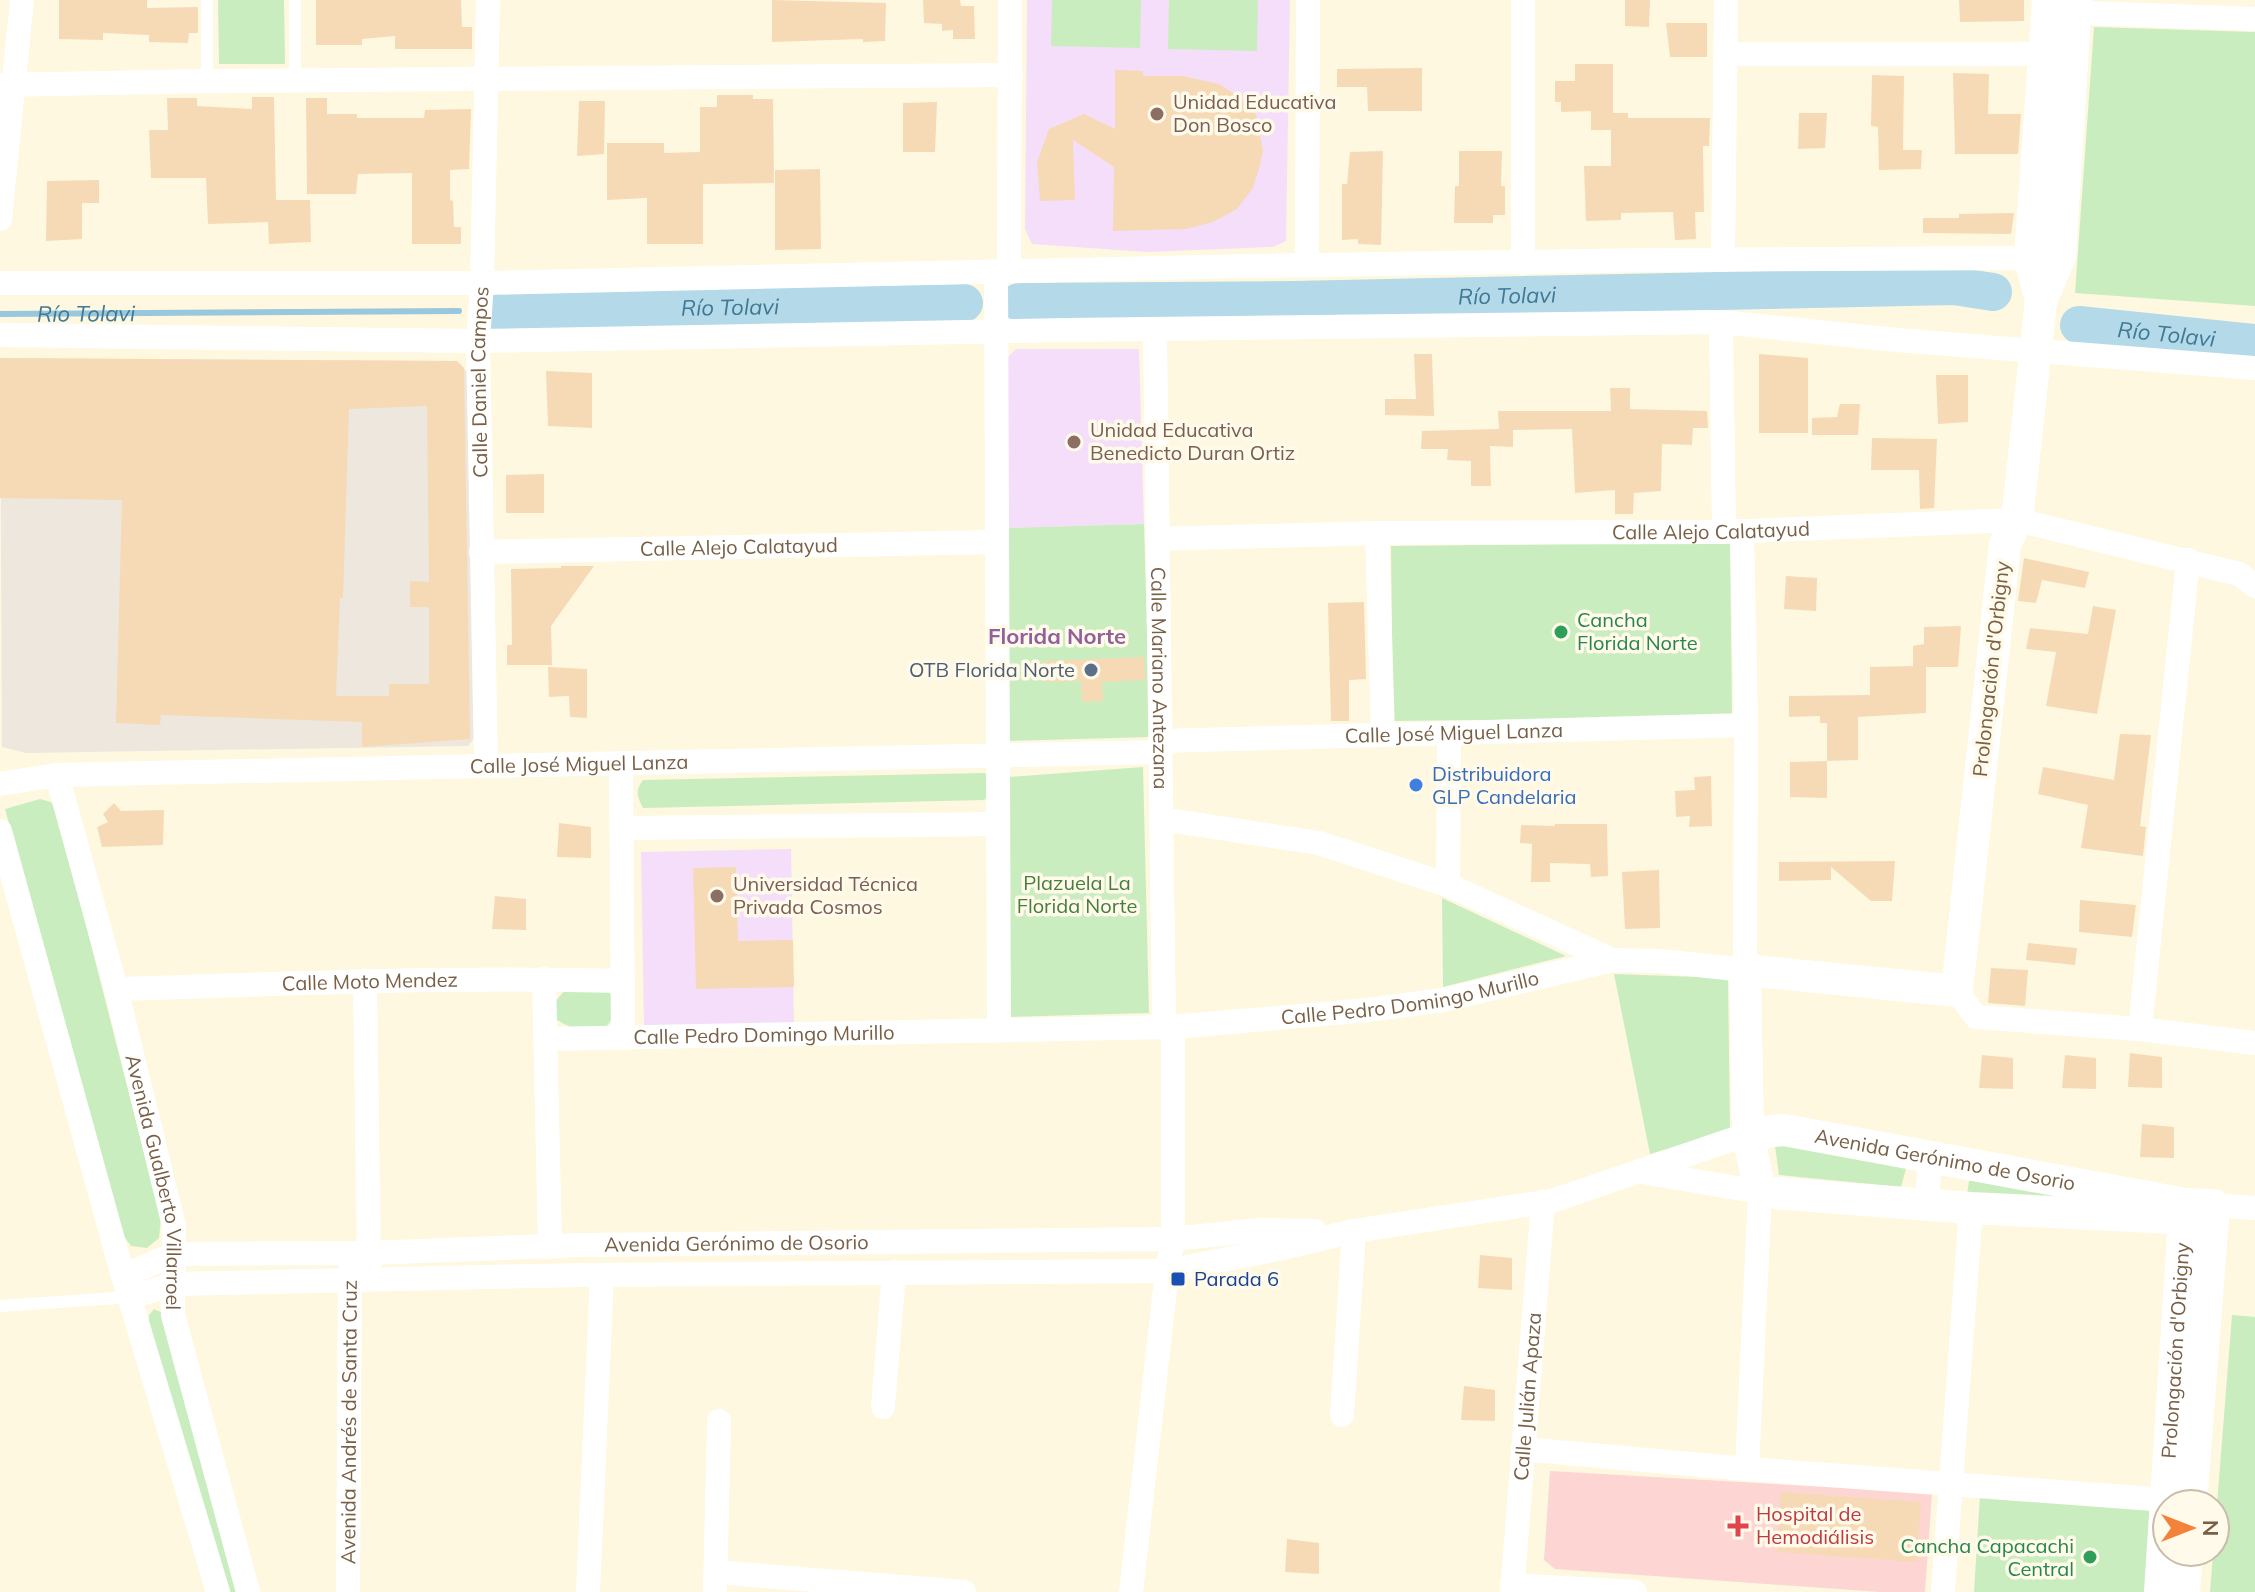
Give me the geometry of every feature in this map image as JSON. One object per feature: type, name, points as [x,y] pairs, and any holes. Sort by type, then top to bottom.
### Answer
[{"type":"street","points":[[0,219],[7,85],[22,0]]},
{"type":"street","name":"Calle Daniel Campos","points":[[486,766],[478,341],[488,0]]},
{"type":"street","points":[[999,1029],[997,333],[1003,271],[1011,75],[1010,0]]},
{"type":"street","points":[[1307,265],[1308,0]]},
{"type":"street","points":[[1523,0],[1523,263]]},
{"type":"street","points":[[1723,260],[1726,0]]},
{"type":"street","points":[[2061,6],[2255,19]]},
{"type":"street","name":"Prolongación d'Orbigny","points":[[1957,991],[2005,544],[2017,520],[2038,349],[2041,301],[2030,258],[2043,54],[2061,6]]},
{"type":"street","name":"Prolongación d'Orbigny","points":[[2041,301],[2060,256],[2061,6]]},
{"type":"street","points":[[1726,54],[2043,54]]},
{"type":"street","points":[[7,85],[1011,75]]},
{"type":"street","points":[[0,283],[482,283],[1307,265],[2030,258]]},
{"type":"street","points":[[0,335],[478,341],[1721,322],[1897,340],[2255,368]]},
{"type":"street","points":[[1721,322],[1746,725],[1748,1134],[1760,1192],[1747,1469]]},
{"type":"street","name":"Calle Mariano Antezana","points":[[1131,1592],[1173,1239],[1161,819],[1155,330]]},
{"type":"street","name":"Calle Alejo Calatayud","points":[[1157,539],[1377,533],[1733,532],[2017,520],[2239,574],[2255,586]]},
{"type":"street","points":[[1377,533],[1383,735]]},
{"type":"street","name":"Calle Alejo Calatayud","points":[[481,552],[997,542]]},
{"type":"street","points":[[2140,1029],[2188,560]]},
{"type":"street","name":"Calle José Miguel Lanza","points":[[0,784],[57,775],[998,756],[1383,735],[1746,725]]},
{"type":"street","points":[[1448,885],[1449,733]]},
{"type":"street","points":[[621,763],[623,1038]]},
{"type":"street","name":"Avenida Gualberto Villarroel","points":[[57,775],[116,989],[174,1226],[173,1315],[248,1592]]},
{"type":"street","points":[[1161,819],[1319,843],[1448,885],[1612,960]]},
{"type":"street","points":[[622,828],[998,824]]},
{"type":"street","name":"Avenida Gualberto Villarroel","points":[[0,831],[127,1287],[218,1592]]},
{"type":"street","name":"Calle Pedro Domingo Murillo","points":[[546,1039],[1168,1027],[1368,1010],[1443,1000],[1612,960],[1660,961],[1957,991]]},
{"type":"street","points":[[544,979],[550,1247]]},
{"type":"street","name":"Calle Moto Mendez","points":[[116,989],[365,981],[623,981]]},
{"type":"street","name":"Avenida Andrés de Santa Cruz","points":[[348,1592],[360,1281],[365,981]]},
{"type":"street","points":[[1957,991],[1976,1017],[2140,1029],[2255,1043]]},
{"type":"street","name":"Avenida Gerónimo de Osorio","points":[[127,1287],[591,1275],[1167,1271],[1354,1231],[1543,1202],[1748,1134],[1784,1130],[1931,1155],[2199,1212]]},
{"type":"street","points":[[1926,1204],[1931,1155]]},
{"type":"street","name":"Avenida Gerónimo de Osorio","points":[[1640,1172],[1760,1192],[1971,1208],[2199,1212],[2255,1208]]},
{"type":"street","name":"Calle Julián Apaza","points":[[1512,1589],[1543,1202]]},
{"type":"street","points":[[1943,1592],[1971,1208]]},
{"type":"street","name":"Prolongación d'Orbigny","points":[[2180,1488],[2199,1212]]},
{"type":"street","name":"Avenida Gerónimo de Osorio","points":[[127,1287],[174,1254],[360,1253],[579,1245],[1173,1239],[1259,1230],[1354,1231]]},
{"type":"street","points":[[1342,1415],[1354,1231]]},
{"type":"street","points":[[579,1245],[591,1275],[588,1592]]},
{"type":"street","points":[[883,1407],[894,1272]]},
{"type":"street","points":[[719,1421],[715,1582],[960,1592]]},
{"type":"street","points":[[1523,1449],[2151,1500]]},
{"type":"street","name":"Prolongación d'Orbigny","points":[[2160,1592],[2165,1568]]},
{"type":"street","points":[[2184,1592],[2186,1568]]},
{"type":"street","points":[[1512,1589],[1635,1592]]},
{"type":"lane","points":[[207,0],[207,81]]},
{"type":"lane","points":[[295,0],[295,80]]},
{"type":"lane","points":[[0,1306],[127,1287]]},
{"type":"shaded area","name":"Unidad Educativa Don Bosco","points":[[1027,0],[1290,0],[1286,241],[1273,247],[1147,252],[1032,244],[1025,229]]},
{"type":"shaded area","name":"Unidad Educativa Benedicto Duran Ortiz","points":[[1016,349],[1139,349],[1144,524],[1006,528],[1005,360]]},
{"type":"shaded area","points":[[0,358],[457,361],[469,374],[475,738],[468,746],[26,753],[2,747]]},
{"type":"shaded area","name":"Universidad Técnica Privada Cosmos","points":[[791,849],[794,1025],[644,1026],[641,852]]},
{"type":"shaded area","name":"Hospital de Hemodiálisis","points":[[1550,1471],[1932,1493],[1925,1592],[1880,1592],[1555,1569],[1544,1560]]},
{"type":"green space","points":[[218,0],[284,0],[285,64],[219,64]]},
{"type":"green space","points":[[1052,0],[1141,0],[1140,48],[1051,46]]},
{"type":"green space","points":[[1169,0],[1258,0],[1257,51],[1168,49]]},
{"type":"green space","points":[[2094,27],[2255,32],[2255,306],[2075,293]]},
{"type":"green space","points":[[1144,524],[1150,737],[1008,741],[1006,528]]},
{"type":"green space","name":"Cancha Florida Norte","points":[[1730,542],[1732,717],[1393,721],[1391,546]]},
{"type":"green space","name":"Plazuela La Florida Norte","points":[[1143,767],[1149,1013],[1009,1017],[1008,777]]},
{"type":"green space","points":[[985,773],[991,780],[992,793],[984,800],[643,808],[638,794],[643,780]]},
{"type":"green space","points":[[40,799],[51,802],[57,811],[161,1219],[159,1238],[147,1248],[131,1246],[120,1231],[5,809]]},
{"type":"green space","points":[[1442,898],[1566,956],[1443,987]]},
{"type":"green space","points":[[1614,974],[1728,978],[1730,1130],[1650,1154]]},
{"type":"green space","points":[[567,988],[604,988],[612,995],[610,1022],[605,1027],[590,1031],[574,1028],[554,1018],[552,1005]]},
{"type":"green space","points":[[1789,1144],[1907,1165],[1901,1187],[1779,1175],[1775,1146]]},
{"type":"green space","points":[[1970,1174],[2106,1201],[1967,1195]]},
{"type":"green space","points":[[154,1309],[163,1313],[238,1592],[229,1592],[149,1325],[149,1315]]},
{"type":"green space","points":[[2232,1315],[2255,1317],[2255,1592],[2210,1592],[2212,1568],[2231,1568],[2231,1488],[2218,1488]]},
{"type":"green space","points":[[1980,1495],[2150,1506],[2145,1592],[1974,1592]]},
{"type":"building","points":[[59,0],[147,0],[147,8],[198,7],[198,33],[189,33],[188,43],[149,42],[149,35],[103,33],[103,40],[59,39]]},
{"type":"building","points":[[316,0],[461,0],[462,27],[472,27],[472,49],[395,49],[395,36],[362,39],[362,45],[316,45]]},
{"type":"building","points":[[772,0],[886,3],[885,41],[772,42]]},
{"type":"building","points":[[923,0],[960,0],[961,6],[974,6],[975,39],[953,39],[953,30],[942,31],[942,24],[924,23]]},
{"type":"building","points":[[1625,0],[1650,0],[1649,27],[1625,26]]},
{"type":"building","points":[[1959,0],[2024,0],[2024,21],[1960,22]]},
{"type":"building","points":[[1666,23],[1707,23],[1707,57],[1670,57]]},
{"type":"building","points":[[1575,64],[1613,64],[1613,113],[1628,113],[1628,118],[1710,118],[1709,146],[1703,146],[1704,212],[1695,212],[1696,239],[1675,240],[1673,212],[1621,213],[1621,220],[1586,221],[1584,166],[1611,166],[1611,130],[1591,130],[1591,111],[1561,112],[1561,102],[1555,102],[1555,81],[1575,81]]},
{"type":"building","points":[[1422,68],[1422,111],[1368,111],[1367,87],[1337,87],[1337,69]]},
{"type":"building","points":[[1115,70],[1143,71],[1143,76],[1183,76],[1219,84],[1239,97],[1256,114],[1263,150],[1260,165],[1253,188],[1237,209],[1213,222],[1186,229],[1113,231],[1114,167],[1073,140],[1075,200],[1040,201],[1037,162],[1049,129],[1084,114],[1115,129]]},
{"type":"building","points":[[1953,73],[1989,74],[1988,114],[2021,114],[2018,154],[1955,154]]},
{"type":"building","points":[[1872,75],[1904,76],[1903,150],[1922,150],[1921,169],[1879,170],[1878,127],[1871,126]]},
{"type":"building","points":[[717,95],[753,95],[753,99],[773,99],[774,183],[703,184],[703,244],[647,244],[647,198],[607,200],[607,143],[664,143],[664,153],[700,152],[700,107],[717,107]]},
{"type":"building","points":[[252,97],[274,97],[276,200],[310,200],[311,242],[269,244],[268,222],[208,224],[206,178],[151,178],[149,130],[168,130],[167,98],[197,98],[197,106],[252,109]]},
{"type":"building","points":[[306,98],[327,98],[327,114],[357,114],[357,118],[424,118],[425,110],[471,109],[469,169],[450,170],[454,227],[461,227],[461,244],[412,244],[412,173],[358,174],[356,194],[307,194]]},
{"type":"building","points":[[579,101],[605,101],[604,154],[577,156]]},
{"type":"building","points":[[937,102],[935,152],[903,152],[903,103]]},
{"type":"building","points":[[1799,113],[1827,113],[1825,148],[1798,149]]},
{"type":"building","points":[[1383,151],[1381,245],[1358,244],[1358,239],[1342,240],[1342,184],[1347,184],[1350,152]]},
{"type":"building","points":[[1459,151],[1502,151],[1501,186],[1505,186],[1505,215],[1493,215],[1493,223],[1454,223],[1455,186],[1459,186]]},
{"type":"building","points":[[820,169],[821,249],[775,250],[775,170]]},
{"type":"building","points":[[99,180],[99,203],[82,203],[82,239],[46,241],[47,181]]},
{"type":"building","points":[[2014,213],[2011,234],[1923,233],[1923,218]]},
{"type":"building","points":[[1414,354],[1432,354],[1434,416],[1385,415],[1385,399],[1416,399]]},
{"type":"building","points":[[1759,354],[1808,358],[1808,433],[1759,433]]},
{"type":"building","points":[[0,358],[457,361],[464,368],[470,739],[362,747],[362,722],[161,715],[160,725],[116,723],[122,500],[0,498]],"holes":[[[427,406],[429,582],[410,581],[410,607],[429,607],[429,684],[389,684],[389,696],[336,696],[340,598],[343,598],[349,409]]]},
{"type":"building","points":[[546,371],[592,373],[592,428],[548,426]]},
{"type":"building","points":[[1936,375],[1968,375],[1968,422],[1938,424]]},
{"type":"building","points":[[1610,388],[1630,388],[1630,409],[1707,411],[1708,428],[1693,428],[1692,445],[1662,444],[1661,491],[1634,493],[1633,514],[1615,514],[1615,490],[1575,493],[1572,429],[1513,430],[1513,447],[1490,446],[1491,486],[1471,486],[1471,461],[1447,460],[1448,449],[1421,449],[1422,431],[1499,429],[1498,411],[1611,411]]},
{"type":"building","points":[[1840,404],[1860,404],[1858,435],[1812,435],[1812,418],[1837,417]]},
{"type":"building","points":[[1872,438],[1937,439],[1934,508],[1920,509],[1919,470],[1871,470]]},
{"type":"building","points":[[544,474],[544,513],[506,513],[506,475]]},
{"type":"building","points":[[2024,558],[2089,572],[2085,588],[2042,580],[2036,603],[2018,601]]},
{"type":"building","points":[[594,566],[551,626],[552,665],[507,665],[507,645],[512,645],[511,569]]},
{"type":"building","points":[[1786,576],[1817,578],[1816,611],[1784,609]]},
{"type":"building","points":[[1364,602],[1366,679],[1349,680],[1349,721],[1331,721],[1328,603]]},
{"type":"building","points":[[2093,606],[2116,610],[2097,714],[2046,706],[2056,652],[2026,649],[2030,628],[2088,634]]},
{"type":"building","points":[[1961,626],[1958,667],[1926,667],[1926,713],[1858,717],[1858,760],[1827,761],[1827,723],[1820,723],[1820,716],[1789,717],[1789,696],[1870,695],[1870,667],[1913,666],[1913,646],[1924,644],[1924,627]]},
{"type":"building","points":[[1144,657],[1145,680],[1102,682],[1103,701],[1082,702],[1081,681],[1044,682],[1043,661]]},
{"type":"building","points":[[548,667],[587,669],[587,718],[570,717],[569,696],[549,697]]},
{"type":"building","points":[[2120,734],[2151,735],[2140,826],[2146,827],[2143,856],[2081,848],[2088,805],[2038,794],[2043,767],[2114,780]]},
{"type":"building","points":[[1827,761],[1827,798],[1790,797],[1790,762]]},
{"type":"building","points":[[1711,776],[1712,826],[1689,827],[1690,816],[1676,817],[1675,791],[1695,790],[1694,777]]},
{"type":"building","points":[[114,803],[121,811],[164,810],[163,845],[102,847],[97,827],[108,822],[103,814]]},
{"type":"building","points":[[559,823],[591,827],[591,858],[557,857]]},
{"type":"building","points":[[1607,824],[1608,876],[1591,877],[1590,864],[1550,863],[1550,882],[1531,882],[1532,844],[1520,843],[1521,825]]},
{"type":"building","points":[[1895,861],[1892,901],[1871,901],[1831,867],[1831,880],[1779,881],[1779,862]]},
{"type":"building","name":"Universidad Técnica Privada Cosmos","points":[[736,867],[738,941],[793,940],[794,987],[696,989],[693,868]]},
{"type":"building","points":[[1659,870],[1660,928],[1625,929],[1622,872]]},
{"type":"building","points":[[495,896],[526,899],[526,930],[492,929]]},
{"type":"building","points":[[2080,900],[2136,905],[2132,937],[2079,932]]},
{"type":"building","points":[[2028,943],[2077,948],[2075,965],[2026,960]]},
{"type":"building","points":[[1991,968],[2028,970],[2025,1006],[1988,1003]]},
{"type":"building","points":[[2130,1053],[2162,1057],[2162,1088],[2128,1087]]},
{"type":"building","points":[[1982,1055],[2013,1058],[2013,1089],[1979,1088]]},
{"type":"building","points":[[2065,1055],[2096,1058],[2096,1089],[2062,1088]]},
{"type":"building","points":[[2142,1124],[2174,1127],[2174,1158],[2140,1157]]},
{"type":"building","points":[[1480,1255],[1512,1258],[1512,1290],[1478,1288]]},
{"type":"building","points":[[1464,1386],[1495,1390],[1495,1421],[1461,1420]]},
{"type":"building","name":"Hospital de Hemodiálisis","points":[[1781,1492],[1921,1502],[1917,1562],[1777,1552]]},
{"type":"building","points":[[1287,1539],[1319,1543],[1319,1574],[1285,1572]]},
{"type":"waterway","name":"Río Tolavi","points":[[1019,302],[1294,300],[1954,286],[1993,292]]},
{"type":"waterway","name":"Río Tolavi","points":[[496,311],[964,303]]},
{"type":"waterway","name":"Río Tolavi","points":[[0,314],[459,311]]},
{"type":"waterway","name":"Río Tolavi","points":[[2079,325],[2255,343]]},
{"type":"place","name":"Unidad Educativa Don Bosco","points":[[1157,114]]},
{"type":"place","name":"Unidad Educativa Benedicto Duran Ortiz","points":[[1074,442]]},
{"type":"place","name":"Cancha Florida Norte","points":[[1561,632]]},
{"type":"place","name":"OTB Florida Norte","points":[[1091,670]]},
{"type":"place","name":"Distribuidora GLP Candelaria","points":[[1416,785]]},
{"type":"place","name":"Universidad Técnica Privada Cosmos","points":[[717,896]]},
{"type":"place","name":"Parada 6","points":[[1178,1279]]},
{"type":"place","name":"Hospital de Hemodiálisis","points":[[1738,1526]]},
{"type":"place","name":"Cancha Capacachi Central","points":[[2090,1557]]},
{"type":"district","name":"Florida Norte","points":[[1057,636]]}]
